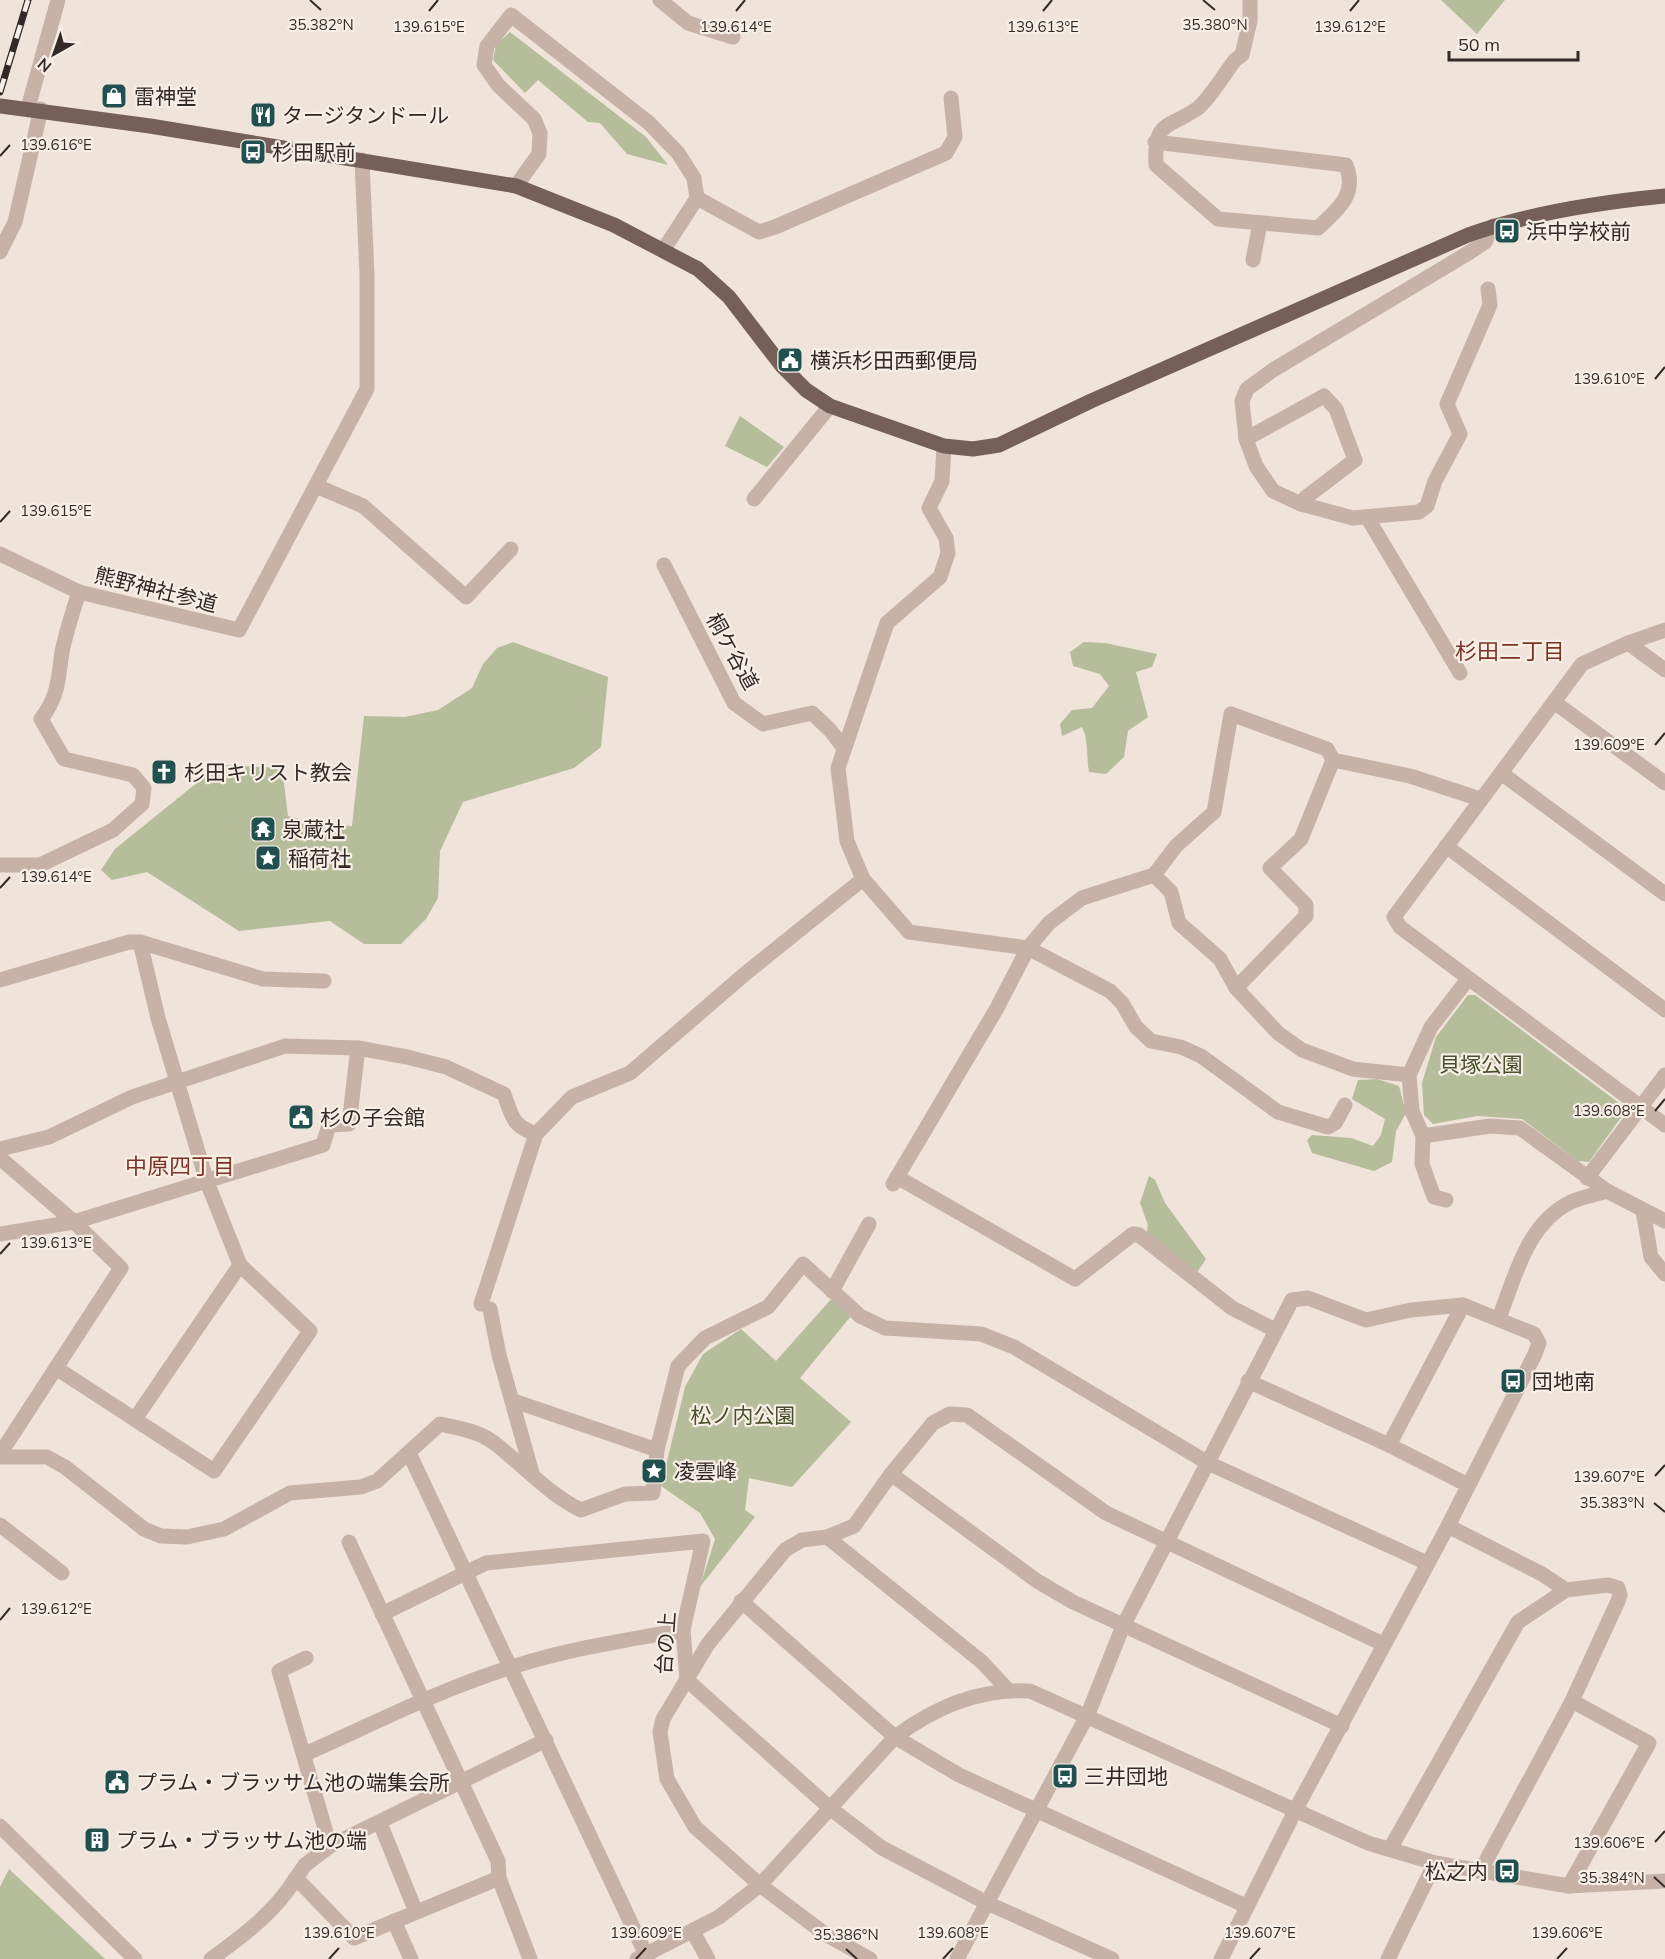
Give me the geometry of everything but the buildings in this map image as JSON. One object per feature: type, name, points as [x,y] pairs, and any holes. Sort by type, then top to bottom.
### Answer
[{"type":"main road","points":[[0,106],[34,109],[516,186],[563,203],[664,249],[698,268],[729,297],[782,366],[806,390],[830,406],[944,446],[973,449],[999,444],[1102,396],[1493,226],[1577,208],[1665,196]]},
{"type":"street","points":[[0,252],[15,222],[34,109],[58,0]]},
{"type":"street","points":[[660,0],[688,22],[733,37]]},
{"type":"street","points":[[1155,142],[1346,165],[1350,174],[1346,200],[1318,228],[1218,219],[1156,165],[1155,142],[1163,127],[1199,106],[1235,60],[1242,55],[1250,21],[1250,0]]},
{"type":"street","points":[[516,186],[539,154],[540,133],[534,119],[498,85],[484,65],[487,46],[511,15],[649,123],[678,153],[694,178],[697,198],[664,249]]},
{"type":"street","points":[[697,198],[759,232],[775,227],[946,153],[955,137],[951,98]]},
{"type":"street","points":[[362,160],[367,275],[367,389],[316,486],[363,506],[466,597],[511,549]]},
{"type":"street","points":[[1253,260],[1260,223]]},
{"type":"street","points":[[1488,289],[1490,305],[1447,404],[1460,434],[1435,481],[1427,506],[1419,512],[1353,518],[1301,504],[1273,491],[1256,466],[1246,439],[1242,401],[1247,389],[1301,353],[1470,252],[1485,242],[1493,226]]},
{"type":"street","points":[[1246,439],[1324,396],[1336,409],[1356,460],[1305,498],[1301,504]]},
{"type":"street","points":[[754,499],[830,406]]},
{"type":"street","points":[[944,446],[942,481],[929,508],[946,538],[948,553],[940,577],[887,624],[843,747],[838,768],[847,841],[863,879],[909,932],[1028,948],[1110,991],[1122,1003],[1136,1027],[1151,1041],[1181,1047],[1201,1056],[1278,1112],[1328,1127],[1335,1123],[1344,1105]]},
{"type":"street","name":"熊野神社参道","points":[[0,554],[79,592],[239,630],[316,486]]},
{"type":"street","points":[[1367,517],[1460,673]]},
{"type":"street","name":"桐ケ谷道","points":[[664,565],[702,649],[734,703],[763,723],[812,713],[830,730],[843,747]]},
{"type":"street","points":[[0,865],[40,865],[113,830],[142,804],[144,788],[133,775],[64,759],[41,719],[50,707],[61,676],[62,652],[79,592]]},
{"type":"street","points":[[1665,630],[1628,643],[1582,664],[1394,917],[1400,927],[1665,1125]]},
{"type":"street","points":[[1628,643],[1665,670]]},
{"type":"street","points":[[1554,702],[1665,783]]},
{"type":"street","points":[[1275,1330],[1232,1308],[1139,1235],[1133,1234],[1075,1279],[895,1180],[997,1008],[1028,948],[1049,924],[1082,898],[1154,875],[1176,846],[1214,812],[1231,714],[1327,749],[1333,760],[1410,776],[1480,799]]},
{"type":"street","points":[[1236,988],[1306,916],[1306,905],[1270,868],[1300,839],[1333,760]]},
{"type":"street","points":[[1501,773],[1665,894]]},
{"type":"street","points":[[1446,846],[1665,1010]]},
{"type":"street","points":[[1154,875],[1171,892],[1179,922],[1220,959],[1236,988],[1265,1022],[1302,1050],[1353,1069],[1409,1075]]},
{"type":"street","points":[[532,1473],[486,1306],[536,1134],[572,1097],[630,1073],[746,973],[863,879]]},
{"type":"street","points":[[0,980],[129,942],[140,942],[263,979],[324,981]]},
{"type":"street","points":[[56,1368],[214,1471],[310,1331],[240,1265],[207,1182],[158,1018],[140,942]]},
{"type":"street","points":[[1446,1200],[1434,1197],[1422,1164],[1423,1136],[1412,1111],[1409,1075],[1431,1027],[1468,979]]},
{"type":"street","points":[[0,1149],[49,1137],[132,1096],[285,1046],[358,1048],[446,1066],[504,1094],[513,1119],[522,1129],[536,1134]]},
{"type":"street","points":[[0,1234],[74,1222],[323,1145],[328,1125],[349,1124],[358,1048]]},
{"type":"street","points":[[1587,1178],[1665,1075]]},
{"type":"street","points":[[1423,1136],[1490,1126],[1520,1128],[1607,1191],[1665,1221]]},
{"type":"street","points":[[0,1158],[74,1222],[120,1268],[0,1455]]},
{"type":"street","points":[[1499,1318],[1528,1243],[1549,1217],[1571,1202],[1607,1191]]},
{"type":"street","points":[[1643,1210],[1651,1257],[1665,1274]]},
{"type":"street","points":[[832,1291],[869,1224]]},
{"type":"street","points":[[0,1455],[47,1457],[65,1467],[144,1529],[161,1536],[187,1537],[224,1529],[290,1493],[361,1487],[377,1481],[409,1453],[436,1422],[472,1431],[492,1441],[581,1510],[625,1494],[653,1493],[657,1450],[678,1366],[705,1338],[768,1307],[803,1264],[860,1316],[885,1328],[981,1334],[1014,1347],[1208,1462],[1427,1563]]},
{"type":"street","points":[[135,1419],[240,1265]]},
{"type":"street","points":[[957,1959],[1038,1812],[1088,1714],[1123,1626],[1292,1300],[1308,1298],[1366,1320],[1411,1310],[1463,1305],[1534,1334],[1539,1343],[1535,1354],[1448,1526],[1296,1809],[1221,1959]]},
{"type":"street","points":[[1389,1445],[1463,1305]]},
{"type":"street","points":[[1248,1381],[1389,1445],[1468,1485]]},
{"type":"street","points":[[514,1401],[657,1450]]},
{"type":"street","points":[[1112,1959],[987,1903],[899,1859],[831,1809],[687,1680],[708,1644],[741,1601],[786,1550],[802,1540],[828,1537],[854,1526],[891,1474],[933,1423],[950,1414],[967,1415],[1106,1513],[1383,1644]]},
{"type":"street","points":[[409,1453],[512,1666],[644,1958],[719,1917],[760,1885],[895,1737],[938,1709],[974,1696],[1008,1689],[1030,1691],[1088,1714],[1368,1843],[1435,1863],[1569,1886],[1665,1881]]},
{"type":"street","points":[[891,1474],[1037,1581],[1123,1626],[1342,1726]]},
{"type":"street","points":[[347,1478],[361,1487]]},
{"type":"street","points":[[0,1525],[62,1573]]},
{"type":"street","points":[[1448,1526],[1542,1574],[1566,1590]]},
{"type":"street","points":[[828,1537],[982,1662],[1008,1689]]},
{"type":"street","name":"台の上","points":[[466,1571],[486,1563],[703,1541],[683,1630],[687,1680],[663,1719],[660,1732],[667,1779],[695,1827],[760,1885],[825,1934],[870,1959]]},
{"type":"street","points":[[349,1542],[425,1700],[498,1861],[499,1878],[530,1959]]},
{"type":"street","points":[[382,1614],[466,1571]]},
{"type":"street","points":[[1390,1849],[1518,1622],[1566,1590],[1608,1586],[1618,1588],[1620,1595],[1572,1701],[1480,1872]]},
{"type":"street","points":[[741,1601],[895,1737],[958,1775],[1246,1906]]},
{"type":"street","points":[[305,1755],[425,1700],[512,1666],[598,1645],[683,1630]]},
{"type":"street","points":[[306,1658],[279,1671],[330,1845]]},
{"type":"street","points":[[1569,1886],[1649,1743],[1572,1701]]},
{"type":"street","points":[[211,1959],[233,1943],[284,1897],[305,1865],[330,1845],[380,1823],[546,1740]]},
{"type":"street","points":[[380,1823],[416,1912]]},
{"type":"street","points":[[0,1826],[135,1959]]},
{"type":"street","points":[[1388,1959],[1435,1863]]},
{"type":"street","points":[[296,1878],[354,1938],[499,1878]]},
{"type":"street","points":[[394,1921],[411,1959]]},
{"type":"street","points":[[693,1932],[708,1959]]},
{"type":"green space","points":[[1441,0],[1505,0],[1477,34]]},
{"type":"green space","points":[[510,32],[646,137],[668,165],[627,154],[600,123],[588,122],[538,80],[525,93],[493,60],[496,45]]},
{"type":"green space","points":[[740,416],[784,447],[767,467],[725,446]]},
{"type":"green space","points":[[513,642],[608,677],[601,747],[574,768],[463,802],[440,851],[438,898],[426,919],[401,944],[364,944],[330,921],[239,931],[147,872],[112,880],[101,870],[115,849],[219,765],[282,768],[288,816],[317,823],[352,826],[364,716],[405,717],[438,710],[472,688],[483,664],[497,648]]},
{"type":"green space","points":[[1084,642],[1105,643],[1157,654],[1152,667],[1136,672],[1148,717],[1128,731],[1124,757],[1106,774],[1089,772],[1082,727],[1062,736],[1060,724],[1072,710],[1092,708],[1109,686],[1100,674],[1073,666],[1070,652]]},
{"type":"green space","name":"貝塚公園","points":[[1468,995],[1475,995],[1623,1106],[1622,1116],[1589,1162],[1578,1161],[1522,1119],[1477,1116],[1433,1124],[1424,1115],[1422,1083],[1436,1037]]},
{"type":"green space","points":[[1377,1079],[1399,1086],[1406,1113],[1396,1131],[1392,1162],[1374,1171],[1312,1153],[1307,1140],[1312,1135],[1351,1138],[1373,1146],[1381,1135],[1385,1119],[1352,1099],[1358,1080]]},
{"type":"green space","points":[[1149,1176],[1155,1180],[1165,1203],[1206,1259],[1196,1274],[1146,1238],[1148,1225],[1140,1203]]},
{"type":"green space","name":"松ノ内公園","points":[[833,1297],[851,1316],[800,1378],[851,1422],[792,1487],[749,1478],[745,1510],[755,1517],[700,1587],[715,1539],[700,1513],[661,1486],[685,1387],[703,1354],[741,1329],[776,1361]]},
{"type":"green space","points":[[9,1869],[105,1959],[0,1959],[0,1887]]},
{"type":"railway","points":[[0,92],[28,0]]},
{"type":"place","name":"雷神堂","points":[[114,96]]},
{"type":"place","name":"タージタンドール","points":[[263,115]]},
{"type":"place","name":"杉田駅前","points":[[253,152]]},
{"type":"place","name":"浜中学校前","points":[[1507,231]]},
{"type":"place","name":"横浜杉田西郵便局","points":[[790,360]]},
{"type":"place","name":"杉田キリスト教会","points":[[164,772]]},
{"type":"place","name":"泉蔵社","points":[[263,829]]},
{"type":"place","name":"稲荷社","points":[[268,858]]},
{"type":"place","name":"杉の子会館","points":[[301,1117]]},
{"type":"place","name":"団地南","points":[[1513,1381]]},
{"type":"place","name":"凌雲峰","points":[[654,1471]]},
{"type":"place","name":"三井団地","points":[[1065,1776]]},
{"type":"place","name":"プラム・ブラッサム池の端集会所","points":[[117,1782]]},
{"type":"place","name":"プラム・ブラッサム池の端","points":[[97,1840]]},
{"type":"place","name":"松之内","points":[[1507,1871]]},
{"type":"district","name":"杉田二丁目","points":[[1510,651]]},
{"type":"district","name":"中原四丁目","points":[[180,1166]]}]
